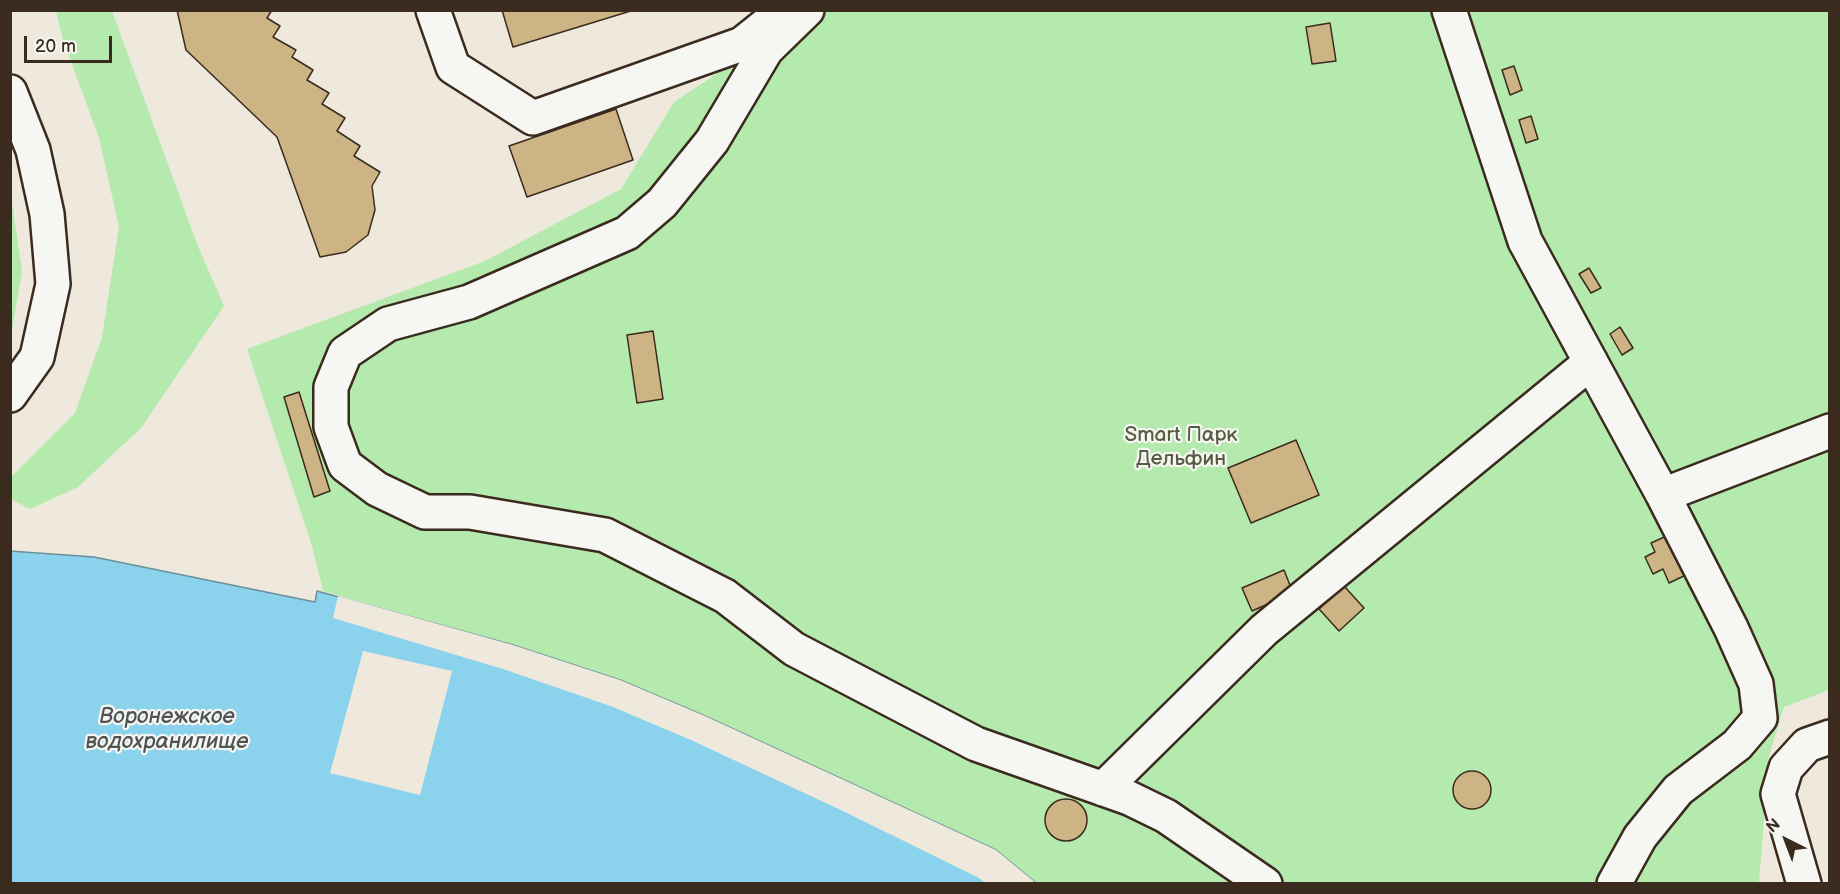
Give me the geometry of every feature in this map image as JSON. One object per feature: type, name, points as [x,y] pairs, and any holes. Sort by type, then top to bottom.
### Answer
[{"type":"street","points":[[433,10],[453,67],[533,118],[742,44],[785,10]]},
{"type":"street","points":[[807,10],[766,50],[712,141],[662,203],[627,233],[469,302],[388,324],[345,353],[331,387],[331,426],[345,465],[377,489],[424,512],[470,512],[605,535],[725,596],[794,649],[976,744],[1129,798],[1166,816],[1265,884]]},
{"type":"street","points":[[1449,10],[1525,241],[1663,495],[1731,628],[1756,684],[1760,718],[1778,794],[1804,884]]},
{"type":"street","points":[[10,92],[33,150],[47,214],[52,284],[36,357],[10,395]]},
{"type":"street","points":[[1103,789],[1263,630],[1591,362]]},
{"type":"street","points":[[1663,495],[1830,431]]},
{"type":"street","points":[[1614,884],[1640,837],[1678,790],[1737,746],[1760,718]]},
{"type":"street","points":[[1778,794],[1786,768],[1808,745],[1830,737]]},
{"type":"green space","points":[[56,11],[112,11],[197,244],[224,306],[141,428],[78,487],[30,509],[11,499],[11,477],[75,413],[102,337],[119,227],[99,138],[63,40]]},
{"type":"green space","name":"Smart Парк Дельфин","points":[[794,11],[1829,11],[1829,690],[1784,707],[1769,756],[1759,883],[1036,883],[996,850],[705,716],[620,680],[513,645],[323,591],[312,546],[247,349],[485,261],[621,189],[674,102],[756,48]]},
{"type":"green space","points":[[10,189],[22,271],[11,336],[10,336]]},
{"type":"water","name":"Воронежское водохранилище","points":[[10,551],[94,557],[315,602],[317,591],[513,645],[620,680],[705,716],[996,850],[1036,883],[11,883]]},
{"type":"pier","points":[[338,596],[513,645],[620,680],[705,716],[996,850],[1036,883],[985,883],[845,812],[691,740],[613,707],[506,670],[333,618]]},
{"type":"pier","points":[[363,651],[452,671],[420,795],[330,773]]},
{"type":"building","points":[[177,10],[272,10],[267,18],[280,26],[273,37],[296,50],[292,57],[313,70],[307,80],[329,93],[322,104],[345,118],[337,131],[360,146],[354,156],[380,172],[372,186],[375,210],[368,235],[346,252],[320,257],[277,137],[186,50]]},
{"type":"building","points":[[502,10],[634,10],[513,47]]},
{"type":"building","points":[[1330,23],[1336,61],[1312,64],[1306,27]]},
{"type":"building","points":[[1514,66],[1522,90],[1510,95],[1502,70]]},
{"type":"building","points":[[616,109],[633,160],[527,197],[509,146]]},
{"type":"building","points":[[1531,116],[1538,139],[1526,143],[1519,120]]},
{"type":"building","points":[[1589,268],[1601,288],[1591,293],[1579,274]]},
{"type":"building","points":[[1620,327],[1633,348],[1622,355],[1610,334]]},
{"type":"building","points":[[653,331],[663,399],[637,403],[627,335]]},
{"type":"building","points":[[299,392],[330,491],[314,497],[284,397]]},
{"type":"building","points":[[1296,440],[1319,495],[1251,523],[1228,468]]},
{"type":"building","points":[[1671,534],[1688,574],[1669,583],[1663,569],[1653,574],[1645,557],[1655,552],[1651,543]]},
{"type":"building","points":[[1284,570],[1293,593],[1252,611],[1242,588]]},
{"type":"building","points":[[1344,586],[1364,608],[1339,631],[1319,609]]},
{"type":"building","points":[[1472,771],[1485,777],[1491,790],[1485,803],[1472,809],[1459,803],[1453,790],[1459,777]]},
{"type":"building","points":[[1066,799],[1081,805],[1087,820],[1081,835],[1066,841],[1051,835],[1045,820],[1051,805]]}]
